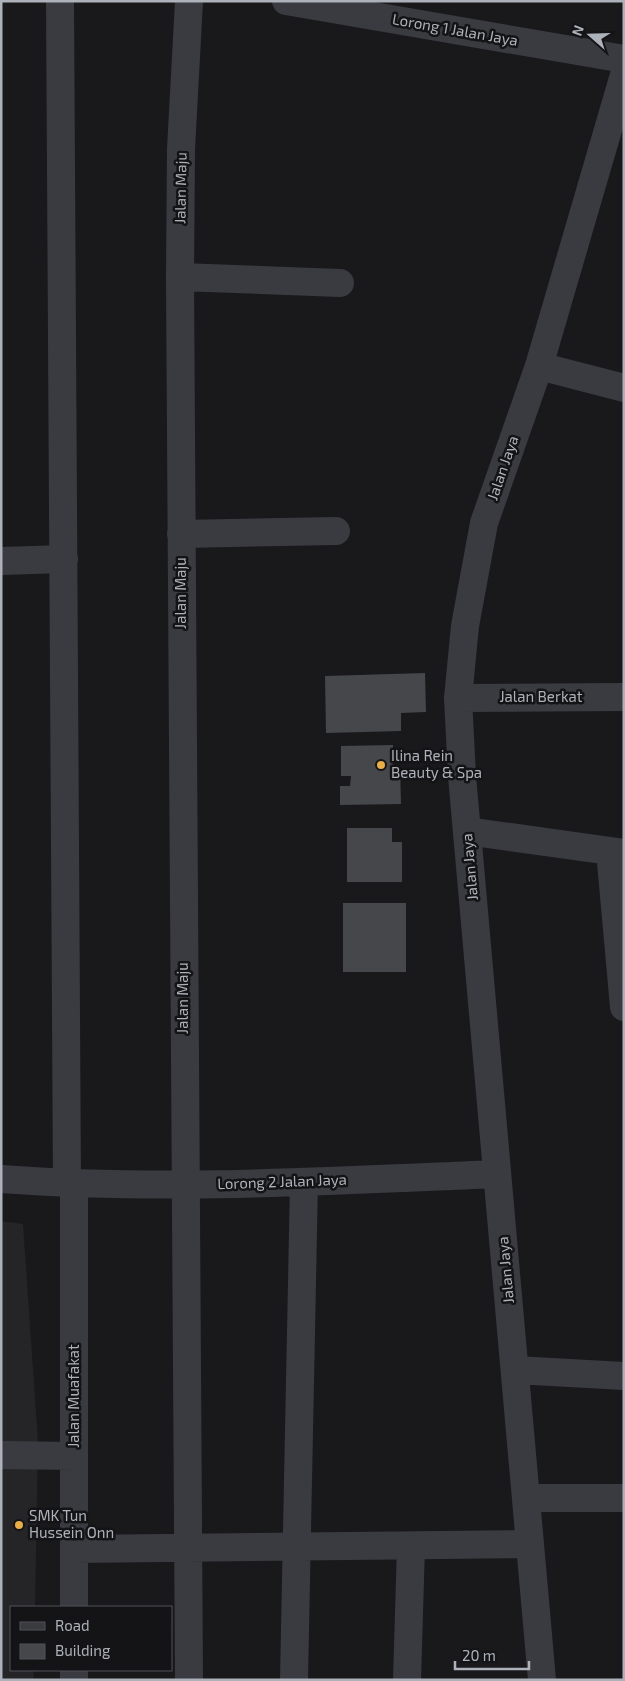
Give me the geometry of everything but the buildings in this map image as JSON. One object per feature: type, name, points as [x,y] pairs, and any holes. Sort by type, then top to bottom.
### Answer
[{"type":"street","name":"Jalan Muafakat","points":[[60,1],[74,1606]]},
{"type":"street","name":"Jalan Maju","points":[[189,1],[181,149],[180,277],[189,1680]]},
{"type":"street","name":"Lorong 1 Jalan Jaya","points":[[286,1],[624,59]]},
{"type":"street","name":"Jalan Jaya","points":[[542,1680],[467,831],[458,698],[465,626],[484,523],[539,366],[624,75]]},
{"type":"street","points":[[180,277],[340,282]]},
{"type":"street","points":[[539,366],[624,388]]},
{"type":"street","points":[[181,534],[336,531]]},
{"type":"street","points":[[1,561],[64,559]]},
{"type":"street","name":"Jalan Berkat","points":[[458,698],[624,697]]},
{"type":"street","points":[[467,831],[617,852],[624,1007]]},
{"type":"street","name":"Lorong 2 Jalan Jaya","points":[[1,1179],[70,1184],[185,1186],[497,1174]]},
{"type":"street","points":[[294,1680],[304,1182]]},
{"type":"street","points":[[515,1370],[624,1376]]},
{"type":"street","points":[[1,1455],[74,1456]]},
{"type":"street","points":[[526,1498],[624,1498]]},
{"type":"street","points":[[74,1549],[530,1544]]},
{"type":"street","points":[[407,1680],[411,1546]]},
{"type":"shaded area","name":"SMK Tun Hussein Onn","points":[[1,1221],[23,1224],[38,1442],[35,1606],[10,1606],[10,1671],[34,1671],[33,1680],[1,1680]]},
{"type":"place","name":"Ilina Rein Beauty & Spa","points":[[381,765]]},
{"type":"place","name":"SMK Tun Hussein Onn","points":[[19,1525]]}]
